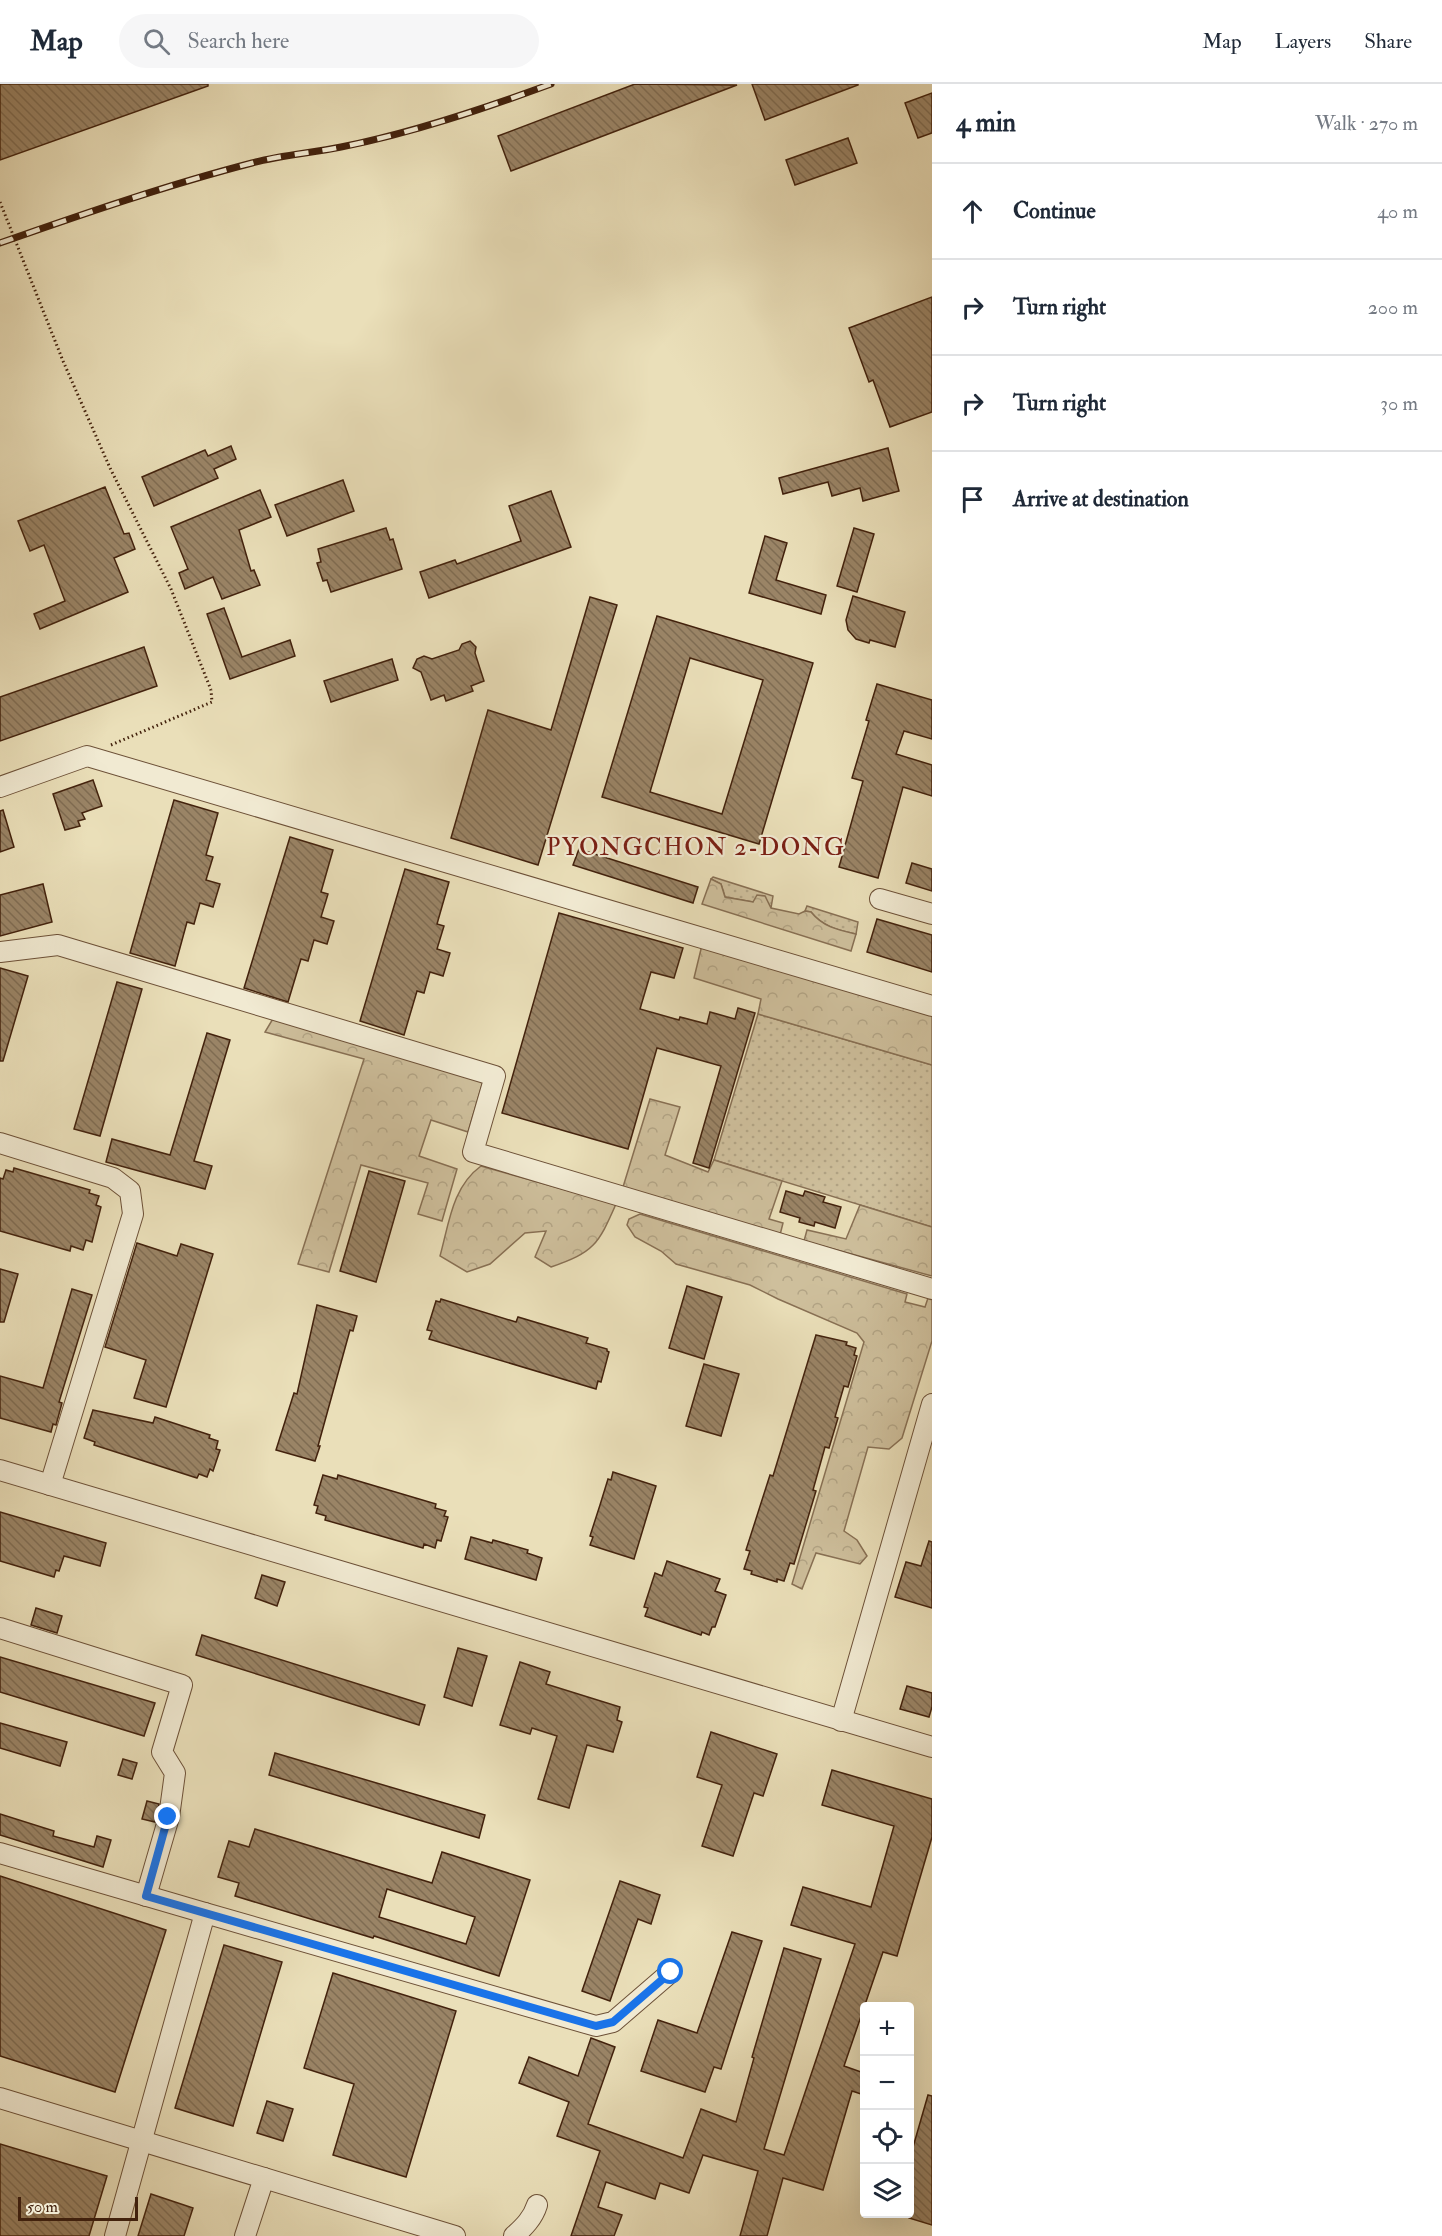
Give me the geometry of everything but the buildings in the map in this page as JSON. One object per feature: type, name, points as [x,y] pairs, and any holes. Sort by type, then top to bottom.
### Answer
[{"type":"street","points":[[0,787],[87,756],[932,1006]]},
{"type":"street","points":[[880,899],[932,914]]},
{"type":"street","points":[[0,952],[58,945],[495,1076],[473,1152],[932,1289]]},
{"type":"street","points":[[0,1143],[113,1178],[130,1191],[133,1214],[50,1485]]},
{"type":"street","points":[[841,1721],[932,1404]]},
{"type":"street","points":[[0,1470],[932,1747]]},
{"type":"street","points":[[0,1628],[182,1685],[162,1752],[175,1773],[168,1817],[146,1896]]},
{"type":"street","points":[[0,1853],[596,2026],[613,2022],[671,1972]]},
{"type":"street","points":[[115,2236],[205,1913]]},
{"type":"street","points":[[0,2098],[455,2236]]},
{"type":"street","points":[[245,2236],[264,2178]]},
{"type":"street","points":[[514,2236],[525,2226],[537,2205]]},
{"type":"path","points":[[0,202],[63,361],[110,468],[171,589],[211,690],[212,702],[87,756]]},
{"type":"green space","points":[[713,877],[773,896],[771,908],[766,900],[753,902],[725,897],[721,884],[711,879]]},
{"type":"green space","points":[[711,879],[721,884],[725,897],[753,902],[757,895],[765,896],[771,908],[799,914],[805,911],[811,912],[826,924],[856,934],[851,951],[702,904]]},
{"type":"green space","points":[[807,906],[858,922],[856,934],[826,924],[811,912],[805,911]]},
{"type":"green space","points":[[702,945],[932,1014],[932,1065],[758,1014],[761,999],[694,978]]},
{"type":"green space","points":[[758,1014],[932,1065],[932,1227],[714,1160]]},
{"type":"green space","points":[[274,1017],[484,1078],[468,1132],[431,1120],[419,1156],[457,1169],[442,1221],[418,1214],[428,1183],[361,1165],[329,1272],[298,1264],[364,1059],[265,1032]]},
{"type":"green space","points":[[650,1099],[680,1107],[665,1155],[708,1172],[714,1160],[782,1181],[769,1219],[783,1223],[780,1235],[623,1187]]},
{"type":"green space","points":[[481,1166],[616,1204],[599,1238],[577,1257],[551,1267],[535,1257],[546,1231],[525,1233],[490,1264],[467,1272],[440,1256],[449,1219],[458,1195],[471,1175]]},
{"type":"green space","points":[[860,1205],[932,1227],[932,1276],[804,1241],[807,1230],[846,1239]]},
{"type":"green space","points":[[640,1214],[907,1294],[905,1302],[925,1307],[928,1298],[932,1300],[932,1341],[902,1438],[889,1449],[868,1447],[844,1531],[857,1540],[867,1556],[860,1564],[816,1553],[802,1589],[792,1584],[864,1342],[857,1333],[750,1285],[676,1264],[661,1251],[635,1237],[627,1225],[629,1219]]},
{"type":"railway","points":[[0,243],[188,181],[263,160],[341,147],[421,128],[551,84]]},
{"type":"district","name":"PYONGCHON 2-DONG","points":[[696,847]]},
{"type":"route","points":[[168,1817],[146,1896],[596,2026],[613,2022],[671,1972]]}]
